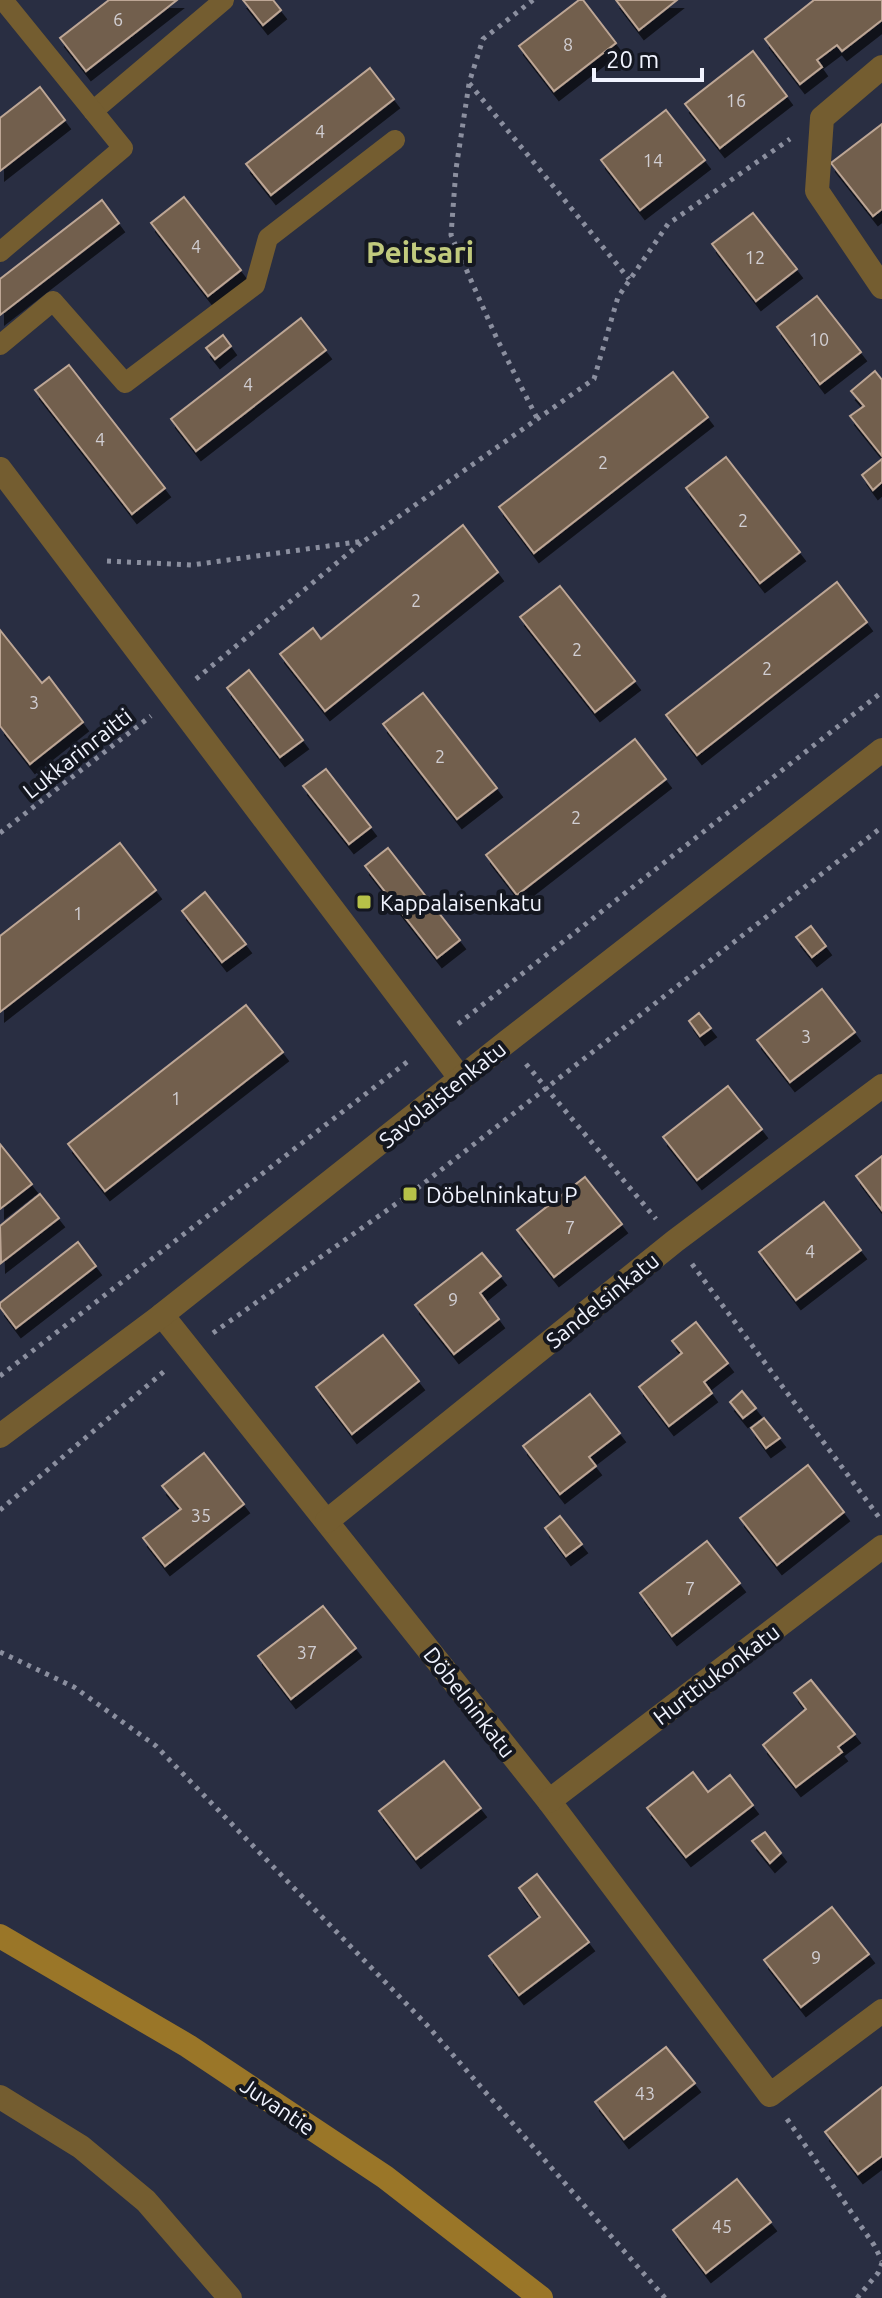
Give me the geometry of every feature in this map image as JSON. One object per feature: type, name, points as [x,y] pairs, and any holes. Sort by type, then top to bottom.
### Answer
[{"type":"main road","name":"Juvantie","points":[[0,1936],[188,2046],[359,2159],[541,2298]]},
{"type":"street","points":[[882,67],[822,118],[817,191],[882,287]]},
{"type":"street","points":[[0,469],[461,1079]]},
{"type":"street","name":"Savolaistenkatu","points":[[0,1436],[162,1315],[882,750]]},
{"type":"street","name":"Sandelsinkatu","points":[[327,1521],[675,1241],[882,1086]]},
{"type":"street","name":"Döbelninkatu","points":[[162,1315],[549,1801],[770,2095]]},
{"type":"street","name":"Hurttiukonkatu","points":[[549,1801],[882,1547]]},
{"type":"street","points":[[770,2095],[882,2011]]},
{"type":"street","points":[[0,2097],[81,2147],[146,2201],[230,2298]]},
{"type":"lane","points":[[0,252],[123,148],[3,0]]},
{"type":"lane","points":[[93,111],[224,0]]},
{"type":"lane","points":[[0,345],[53,301],[125,383],[255,285],[268,238],[395,140]]},
{"type":"path","points":[[533,0],[483,39],[469,83],[456,169],[451,235],[497,339],[537,418]]},
{"type":"path","points":[[469,83],[630,280]]},
{"type":"path","name":"Lukkarinraitti","points":[[0,833],[173,698],[364,541],[594,379],[618,297],[668,224],[752,163],[822,118]]},
{"type":"path","points":[[70,559],[192,565],[364,541]]},
{"type":"path","points":[[0,1510],[190,1349],[410,1194],[882,827]]},
{"type":"path","points":[[544,1089],[675,1241],[882,1521]]},
{"type":"path","points":[[0,1652],[74,1687],[156,1746],[426,2024],[665,2298]]},
{"type":"path","points":[[770,2095],[874,2245],[882,2262],[878,2273],[857,2298]]},
{"type":"building","points":[[109,0],[177,0],[86,71],[60,38]]},
{"type":"building","points":[[243,0],[273,0],[281,10],[263,25]]},
{"type":"building","points":[[583,0],[616,43],[554,91],[519,46]]},
{"type":"building","points":[[616,0],[677,0],[639,30]]},
{"type":"building","points":[[814,0],[882,0],[882,20],[842,51],[837,45],[817,60],[822,67],[800,84],[765,39]]},
{"type":"building","points":[[753,51],[787,96],[720,148],[685,104]]},
{"type":"building","points":[[370,68],[394,99],[271,195],[246,164]]},
{"type":"building","points":[[40,87],[65,120],[0,171],[0,118]]},
{"type":"building","points":[[666,110],[705,160],[640,210],[601,160]]},
{"type":"building","points":[[882,124],[882,209],[873,216],[831,163]]},
{"type":"building","points":[[184,197],[241,270],[208,296],[151,223]]},
{"type":"building","points":[[102,200],[119,223],[0,315],[0,279]]},
{"type":"building","points":[[753,213],[797,269],[756,301],[712,244]]},
{"type":"building","points":[[817,296],[861,352],[820,384],[777,327]]},
{"type":"building","points":[[301,318],[326,350],[196,451],[171,419]]},
{"type":"building","points":[[223,335],[231,346],[215,359],[206,348]]},
{"type":"building","points":[[69,365],[165,488],[132,514],[35,390]]},
{"type":"building","points":[[875,371],[882,380],[882,456],[850,416],[864,406],[851,391]]},
{"type":"building","points":[[673,372],[708,417],[534,553],[499,507]]},
{"type":"building","points":[[726,457],[800,552],[760,583],[686,488]]},
{"type":"building","points":[[882,459],[882,482],[873,490],[862,475]]},
{"type":"building","points":[[463,525],[498,572],[325,711],[280,654],[313,628],[321,639]]},
{"type":"building","points":[[837,582],[867,622],[697,755],[666,715]]},
{"type":"building","points":[[560,586],[635,681],[595,712],[520,617]]},
{"type":"building","points":[[0,630],[42,683],[49,677],[83,722],[30,764],[0,726]]},
{"type":"building","points":[[249,670],[303,740],[280,757],[227,688]]},
{"type":"building","points":[[423,693],[497,788],[457,819],[383,724]]},
{"type":"building","points":[[635,739],[666,779],[517,895],[486,855]]},
{"type":"building","points":[[326,769],[371,827],[349,844],[303,786]]},
{"type":"building","points":[[120,843],[156,890],[0,1012],[0,936]]},
{"type":"building","points":[[388,848],[460,940],[437,958],[365,866]]},
{"type":"building","points":[[205,892],[246,944],[222,962],[182,911]]},
{"type":"building","points":[[811,926],[826,946],[812,957],[796,937]]},
{"type":"building","points":[[822,989],[855,1032],[790,1082],[757,1040]]},
{"type":"building","points":[[246,1005],[283,1052],[105,1191],[68,1144]]},
{"type":"building","points":[[699,1013],[711,1028],[700,1036],[689,1021]]},
{"type":"building","points":[[728,1086],[762,1129],[697,1180],[663,1137]]},
{"type":"building","points":[[0,1144],[32,1184],[0,1209]]},
{"type":"building","points":[[882,1156],[882,1210],[856,1176]]},
{"type":"building","points":[[585,1177],[622,1224],[554,1277],[517,1230]]},
{"type":"building","points":[[40,1194],[59,1218],[1,1263],[0,1226]]},
{"type":"building","points":[[824,1202],[861,1250],[796,1300],[759,1252]]},
{"type":"building","points":[[78,1242],[96,1266],[16,1328],[0,1303]]},
{"type":"building","points":[[482,1253],[501,1276],[480,1293],[499,1319],[454,1354],[415,1305]]},
{"type":"building","points":[[696,1322],[728,1363],[704,1382],[712,1393],[669,1426],[639,1387],[682,1353],[672,1341]]},
{"type":"building","points":[[383,1335],[419,1381],[352,1434],[316,1387]]},
{"type":"building","points":[[742,1391],[756,1408],[743,1418],[730,1402]]},
{"type":"building","points":[[590,1394],[620,1433],[589,1457],[596,1466],[560,1494],[523,1446]]},
{"type":"building","points":[[764,1418],[780,1438],[766,1448],[751,1428]]},
{"type":"building","points":[[204,1453],[244,1504],[165,1566],[143,1538],[181,1509],[162,1486]]},
{"type":"building","points":[[808,1465],[844,1512],[777,1565],[740,1518]]},
{"type":"building","points":[[560,1516],[582,1544],[566,1556],[545,1528]]},
{"type":"building","points":[[707,1541],[740,1583],[672,1636],[640,1593]]},
{"type":"building","points":[[323,1606],[356,1648],[291,1699],[258,1656]]},
{"type":"building","points":[[811,1680],[855,1734],[838,1747],[842,1752],[796,1787],[763,1745],[806,1709],[794,1693]]},
{"type":"building","points":[[444,1761],[481,1808],[416,1859],[379,1811]]},
{"type":"building","points":[[693,1772],[708,1792],[730,1775],[753,1805],[686,1857],[647,1808]]},
{"type":"building","points":[[765,1832],[781,1853],[770,1863],[752,1841]]},
{"type":"building","points":[[537,1874],[589,1942],[519,1995],[489,1956],[540,1917],[519,1888]]},
{"type":"building","points":[[832,1907],[869,1954],[801,2007],[764,1960]]},
{"type":"building","points":[[666,2047],[695,2083],[624,2139],[595,2102]]},
{"type":"building","points":[[882,2087],[882,2156],[858,2174],[825,2132]]},
{"type":"building","points":[[737,2179],[771,2222],[706,2273],[673,2230]]},
{"type":"place","name":"Kappalaisenkatu","points":[[364,902]]},
{"type":"place","name":"Döbelninkatu P","points":[[410,1194]]},
{"type":"district","name":"Peitsari","points":[[420,252]]}]
